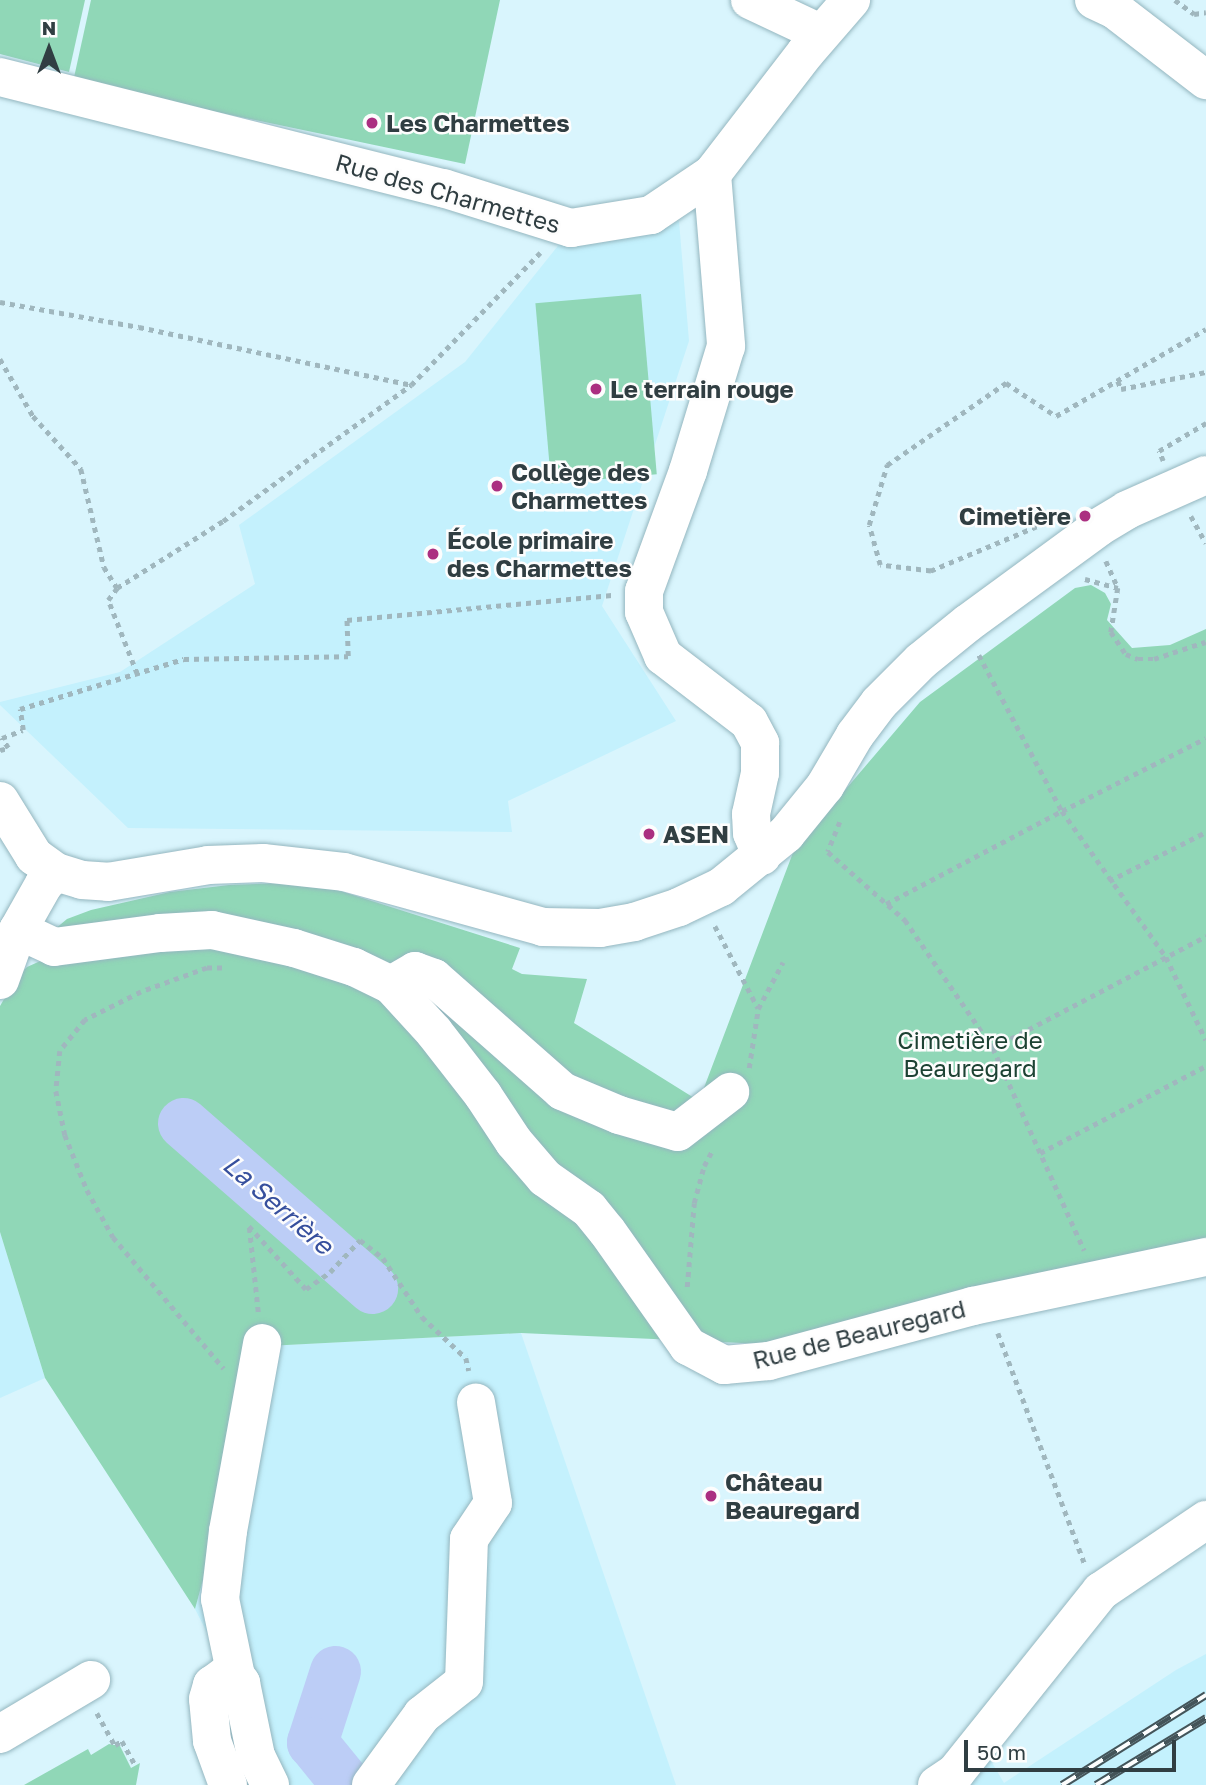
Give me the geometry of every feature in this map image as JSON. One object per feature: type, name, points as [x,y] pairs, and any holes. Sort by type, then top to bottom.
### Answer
[{"type":"street","points":[[750,0],[820,33]]},
{"type":"street","name":"Rue des Charmettes","points":[[0,77],[443,188],[571,228],[651,215],[712,174],[820,33],[851,0]]},
{"type":"street","points":[[1094,0],[1115,10],[1206,80]]},
{"type":"street","points":[[712,174],[726,346],[688,471],[645,591],[644,612],[663,656],[749,722],[760,743],[760,773],[751,814],[752,833],[762,856]]},
{"type":"street","points":[[0,801],[34,856],[56,872],[82,880],[108,882],[208,865],[263,863],[307,867],[382,881],[509,920],[568,930],[634,922],[679,907],[721,887],[762,856],[786,834],[825,786],[855,735],[879,703],[921,661],[1099,527],[1127,510],[1206,475]]},
{"type":"street","points":[[0,980],[18,930],[44,884],[56,872]]},
{"type":"street","points":[[18,930],[54,947],[160,933],[212,930],[294,948],[354,967],[391,985],[415,971],[434,978],[562,1091],[619,1115],[678,1132],[730,1092]]},
{"type":"street","name":"Rue de Beauregard","points":[[391,985],[434,1032],[483,1095],[514,1142],[545,1178],[589,1209],[688,1346],[724,1365],[769,1361],[986,1303],[1206,1257]]},
{"type":"street","points":[[262,1342],[228,1531],[220,1599],[231,1675],[241,1683],[256,1756],[270,1785]]},
{"type":"street","points":[[371,1785],[422,1715],[464,1682],[470,1539],[493,1503],[476,1402]]},
{"type":"street","points":[[937,1785],[956,1772],[1101,1591],[1206,1520]]},
{"type":"street","points":[[228,1785],[212,1741],[208,1699],[212,1685],[231,1675]]},
{"type":"street","points":[[0,1734],[86,1683]]},
{"type":"path","points":[[1175,0],[1194,14],[1206,12]]},
{"type":"path","points":[[136,674],[108,600],[117,587],[223,521],[411,385],[549,243],[562,226]]},
{"type":"path","points":[[0,302],[139,327],[411,385]]},
{"type":"path","points":[[1046,522],[931,571],[880,565],[869,524],[887,465],[1006,383],[1056,416],[1206,329]]},
{"type":"path","points":[[0,359],[33,416],[81,469],[104,567],[117,587]]},
{"type":"path","points":[[1118,381],[1121,389],[1206,372]]},
{"type":"path","points":[[1165,465],[1159,451],[1206,422]]},
{"type":"path","points":[[1082,578],[1118,587],[1111,632],[1126,654],[1138,659],[1154,659],[1205,643]]},
{"type":"path","points":[[0,750],[8,748],[2,738],[23,730],[20,709],[184,659],[348,656],[347,620],[645,591]]},
{"type":"path","points":[[975,649],[1062,811],[1109,881],[1166,957],[1206,1040]]},
{"type":"path","points":[[886,904],[1206,738]]},
{"type":"path","points":[[843,816],[828,852],[905,920],[993,1048],[1089,1260]]},
{"type":"path","points":[[1109,881],[1206,832]]},
{"type":"path","points":[[712,921],[758,1009]]},
{"type":"path","points":[[993,1048],[1206,936]]},
{"type":"path","points":[[730,1092],[749,1068],[758,1009],[783,962]]},
{"type":"path","points":[[230,967],[207,968],[141,992],[85,1020],[60,1051],[56,1091],[65,1135],[87,1190],[113,1237],[231,1378],[254,1391]]},
{"type":"path","points":[[1040,1153],[1206,1066]]},
{"type":"path","points":[[675,1328],[688,1281],[694,1203],[704,1166],[716,1144]]},
{"type":"path","points":[[262,1342],[249,1226],[306,1289],[330,1272],[360,1240],[383,1258],[422,1317],[466,1359],[476,1402]]},
{"type":"path","points":[[986,1303],[1086,1567]]},
{"type":"path","points":[[86,1683],[115,1745],[122,1741],[136,1766]]},
{"type":"shaded area","name":"École primaire des Charmettes","points":[[679,221],[689,341],[602,606],[676,721],[508,801],[512,832],[128,828],[0,705],[0,702],[120,672],[255,584],[239,525],[465,362],[561,242]]},
{"type":"shaded area","points":[[0,1232],[45,1378],[0,1398]]},
{"type":"shaded area","points":[[521,1333],[676,1785],[285,1785],[195,1609],[266,1346]]},
{"type":"shaded area","points":[[1206,1654],[1206,1785],[950,1785],[990,1759],[1004,1783],[1176,1670]]},
{"type":"green space","points":[[0,0],[85,0],[69,72],[0,54]]},
{"type":"green space","name":"Les Charmettes","points":[[91,0],[500,0],[465,164],[73,82]]},
{"type":"green space","name":"Le terrain rouge","points":[[641,294],[657,474],[551,484],[535,303]]},
{"type":"green space","name":"Cimetière de Beauregard","points":[[1091,585],[1105,593],[1111,604],[1107,620],[1132,648],[1170,645],[1206,629],[1206,1247],[764,1344],[521,1333],[267,1346],[195,1609],[45,1378],[0,1232],[0,1006],[17,977],[27,967],[47,958],[48,935],[67,919],[91,910],[170,892],[229,885],[312,882],[520,948],[512,969],[522,974],[587,979],[574,1023],[699,1101],[794,850],[920,702],[1075,588]]},
{"type":"green space","points":[[109,1744],[120,1746],[131,1768],[140,1763],[136,1785],[24,1785],[88,1749],[91,1755]]},
{"type":"waterway","name":"La Serrière","points":[[183,1123],[372,1288]]},
{"type":"waterway","name":"La Serrière","points":[[335,1671],[312,1742],[347,1785]]},
{"type":"railway","points":[[1062,1785],[1206,1695]]},
{"type":"railway","points":[[1096,1785],[1206,1718]]},
{"type":"place","name":"Les Charmettes","points":[[372,123]]},
{"type":"place","name":"Le terrain rouge","points":[[596,389]]},
{"type":"place","name":"Collège des Charmettes","points":[[497,486]]},
{"type":"place","name":"Cimetière","points":[[1085,516]]},
{"type":"place","name":"École primaire des Charmettes","points":[[433,554]]},
{"type":"place","name":"ASEN","points":[[649,834]]},
{"type":"place","name":"Château Beauregard","points":[[711,1496]]}]
